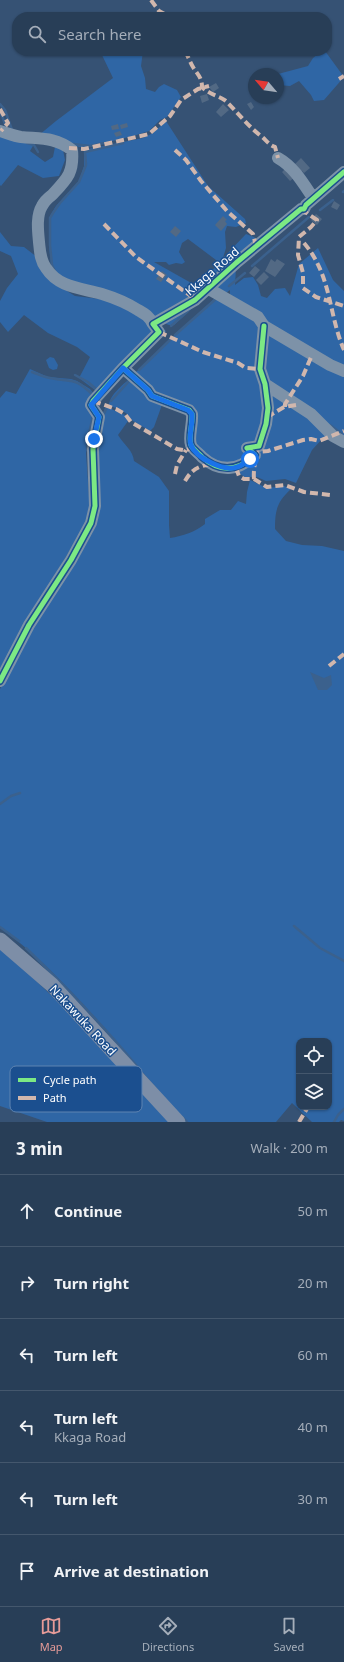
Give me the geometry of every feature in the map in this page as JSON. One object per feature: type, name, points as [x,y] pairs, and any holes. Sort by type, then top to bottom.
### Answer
[{"type":"main road","name":"Nakawuka Road","points":[[0,940],[52,985],[126,1066]]},
{"type":"main road","name":"Nakawuka Road","points":[[142,1083],[178,1122]]},
{"type":"street","points":[[0,131],[20,136],[48,138],[64,144],[72,150],[73,163],[68,177],[42,205],[39,212],[39,246],[41,258],[45,268],[59,281],[74,288],[101,294],[121,301],[150,317],[159,332],[123,368],[91,405],[99,417],[93,449],[95,497],[93,518],[70,560],[29,625],[0,681]]},
{"type":"street","points":[[278,158],[286,162],[301,178],[313,198]]},
{"type":"street","name":"Kkaga Road","points":[[153,324],[195,300],[241,258],[301,209],[304,209],[313,198],[341,177]]},
{"type":"street","points":[[208,289],[258,317],[264,326],[344,372]]},
{"type":"street","points":[[123,368],[148,390],[152,396],[188,410],[192,414],[191,444],[193,449],[212,464],[226,468],[236,468],[255,455],[247,448],[258,446],[266,424],[268,408],[265,384],[260,369],[264,326]]},
{"type":"street","points":[[265,384],[311,414],[333,436],[344,442]]},
{"type":"shaded area","points":[[102,56],[142,56],[141,66],[145,78],[146,89],[155,92],[164,84],[177,90],[181,97],[167,117],[160,120],[149,131],[133,136],[91,146],[80,147],[33,140],[56,121],[113,78]]},
{"type":"shaded area","points":[[316,56],[329,56],[344,77],[324,100],[314,101],[299,81],[290,86],[284,86],[284,72],[308,66]]},
{"type":"shaded area","points":[[166,121],[208,186],[245,219],[246,223],[236,227],[227,226],[225,232],[226,248],[223,258],[246,234],[254,237],[259,243],[236,268],[235,285],[244,278],[253,277],[258,285],[261,296],[267,298],[275,289],[285,288],[290,296],[299,264],[318,248],[333,280],[344,291],[344,368],[299,344],[230,295],[230,290],[223,295],[206,290],[198,283],[220,263],[188,239],[182,243],[179,252],[185,262],[182,264],[176,263],[169,265],[166,262],[154,262],[209,293],[174,325],[169,325],[77,289],[54,270],[51,264],[49,245],[50,216],[56,206],[79,181],[84,166],[84,153],[88,149],[143,138],[153,133]]},
{"type":"shaded area","points":[[0,137],[34,144],[30,151],[45,162],[53,157],[55,147],[63,150],[65,160],[59,176],[43,178],[18,165],[1,186]]},
{"type":"shaded area","points":[[0,232],[11,246],[24,247],[46,264],[59,286],[75,296],[108,300],[166,331],[117,380],[99,393],[79,378],[90,357],[77,347],[48,333],[24,315],[8,332],[0,322],[0,301],[7,288],[18,274],[11,256],[0,251]]},
{"type":"shaded area","points":[[215,298],[233,303],[261,327],[265,411],[250,456],[225,466],[194,446],[194,414],[161,399],[136,372]]},
{"type":"shaded area","points":[[266,332],[344,373],[344,437],[273,387],[262,368]]},
{"type":"shaded area","points":[[50,357],[54,358],[58,365],[57,369],[53,370],[49,368],[46,360]]},
{"type":"shaded area","points":[[30,369],[48,377],[77,381],[90,389],[97,398],[86,453],[90,510],[86,523],[0,668],[0,398],[6,391],[16,394]]},
{"type":"shaded area","points":[[133,376],[163,402],[154,427],[150,431],[133,421],[126,413],[109,405],[115,393]]},
{"type":"shaded area","points":[[269,390],[339,441],[323,438],[312,450],[296,483],[285,479],[266,481],[257,477],[245,477],[240,474],[239,471],[257,455]]},
{"type":"shaded area","points":[[107,407],[125,415],[128,421],[118,435],[130,451],[134,461],[159,477],[169,491],[170,538],[184,535],[197,529],[205,524],[205,519],[220,510],[231,510],[238,501],[246,504],[250,480],[267,488],[284,486],[291,489],[280,502],[276,511],[275,529],[286,541],[302,545],[322,546],[344,551],[344,1121],[312,1122],[299,1110],[332,1110],[332,1038],[296,1038],[296,1107],[292,1103],[276,1122],[187,1122],[142,1071],[142,1066],[137,1066],[75,995],[26,948],[0,927],[0,689],[33,629],[89,539],[97,469],[99,426],[105,408]]},
{"type":"shaded area","points":[[310,672],[324,678],[331,675],[332,685],[327,690],[318,690]]},
{"type":"shaded area","points":[[0,946],[57,1001],[119,1066],[10,1066],[10,1109],[0,1106]]},
{"type":"shaded area","points":[[142,1090],[172,1122],[47,1122],[18,1112],[142,1112]]},
{"type":"building","points":[[216,83],[219,88],[213,92],[209,87]]},
{"type":"building","points":[[207,94],[209,100],[202,103],[200,96]]},
{"type":"building","points":[[223,104],[229,110],[221,117],[216,112]]},
{"type":"building","points":[[247,104],[252,104],[254,107],[251,110]]},
{"type":"building","points":[[127,123],[128,127],[121,129],[120,125]]},
{"type":"building","points":[[118,124],[119,129],[112,130],[111,126]]},
{"type":"building","points":[[120,131],[122,135],[116,137],[114,133]]},
{"type":"building","points":[[301,158],[310,168],[304,173],[302,171],[299,174],[292,167]]},
{"type":"building","points":[[287,167],[295,177],[290,181],[282,172]]},
{"type":"building","points":[[334,201],[340,205],[337,210],[331,207]]},
{"type":"building","points":[[316,214],[322,219],[317,225],[311,220]]},
{"type":"building","points":[[223,216],[227,220],[225,221],[227,224],[221,231],[215,225]]},
{"type":"building","points":[[175,226],[181,231],[176,237],[170,232]]},
{"type":"building","points":[[271,259],[275,262],[277,259],[285,264],[275,277],[265,271]]},
{"type":"building","points":[[255,266],[260,270],[254,277],[249,273]]},
{"type":"building","points":[[162,271],[167,275],[161,282],[156,279]]},
{"type":"building","points":[[264,272],[269,277],[261,285],[256,280]]},
{"type":"waterway","points":[[0,104],[5,110],[12,130]]},
{"type":"waterway","points":[[1,113],[6,127],[5,129]]},
{"type":"waterway","points":[[27,143],[34,145],[38,152]]},
{"type":"waterway","points":[[73,144],[90,146],[104,143]]},
{"type":"waterway","points":[[55,271],[52,265],[50,245],[50,218],[60,203],[79,182],[86,165],[85,152],[123,143]]},
{"type":"waterway","points":[[320,210],[333,200]]},
{"type":"waterway","points":[[252,266],[309,217]]},
{"type":"waterway","points":[[229,286],[245,273]]},
{"type":"waterway","points":[[175,335],[218,297]]},
{"type":"waterway","points":[[171,326],[188,311]]},
{"type":"waterway","points":[[139,370],[172,338]]},
{"type":"waterway","points":[[32,372],[48,378],[73,381],[81,385],[93,395]]},
{"type":"waterway","points":[[75,375],[88,382],[98,391]]},
{"type":"waterway","points":[[111,401],[131,379]]},
{"type":"waterway","points":[[103,416],[106,409]]},
{"type":"waterway","points":[[87,450],[93,416]]},
{"type":"waterway","points":[[330,425],[342,434]]},
{"type":"waterway","points":[[0,804],[11,796],[20,793]]},
{"type":"waterway","points":[[294,926],[320,948],[344,961]]},
{"type":"waterway","points":[[0,927],[19,941]]},
{"type":"waterway","points":[[26,948],[56,977],[113,1038],[137,1066]]},
{"type":"waterway","points":[[334,1122],[344,1109]]},
{"type":"waterway","points":[[182,1117],[187,1122]]},
{"type":"marked path","points":[[151,0],[161,12]]},
{"type":"marked path","points":[[188,56],[200,78],[202,87],[208,92],[226,101],[269,144],[275,147],[278,158]]},
{"type":"marked path","points":[[339,79],[344,76]]},
{"type":"marked path","points":[[69,148],[84,149],[149,134],[170,116],[181,100],[198,89],[209,86]]},
{"type":"marked path","points":[[0,109],[8,123],[1,131]]},
{"type":"marked path","points":[[175,150],[186,160],[201,181],[227,211],[253,234],[256,246]]},
{"type":"marked path","points":[[301,209],[317,220],[299,237],[298,255],[303,273],[303,288],[316,297],[344,306]]},
{"type":"marked path","points":[[104,224],[136,257],[195,300]]},
{"type":"marked path","points":[[304,243],[320,268],[344,350]]},
{"type":"marked path","points":[[159,332],[203,352],[238,363],[246,368],[260,369]]},
{"type":"marked path","points":[[285,407],[285,404],[303,376],[312,355]]},
{"type":"marked path","points":[[93,401],[116,409],[125,414],[131,422],[177,449],[193,449]]},
{"type":"marked path","points":[[267,417],[284,407],[296,405]]},
{"type":"marked path","points":[[251,450],[257,452],[268,451],[303,440],[311,439],[319,441],[344,431]]},
{"type":"marked path","points":[[175,474],[177,465],[186,450]]},
{"type":"marked path","points":[[254,479],[255,455]]},
{"type":"marked path","points":[[185,481],[196,469],[212,464]]},
{"type":"marked path","points":[[236,468],[239,476],[244,479],[254,479],[267,487],[285,485],[304,492],[330,495]]},
{"type":"marked path","points":[[329,666],[344,654]]},
{"type":"marked path","points":[[299,1122],[306,1110]]},
{"type":"cycle path","points":[[0,681],[29,625],[71,560],[91,523],[95,506],[93,449],[99,417],[91,405],[93,401],[159,332],[153,324],[195,300],[236,263],[301,209],[304,209],[306,205],[344,172]]},
{"type":"cycle path","points":[[123,368],[148,390],[152,396],[189,410],[192,414],[190,442],[193,448],[202,457],[215,466],[222,468],[236,467],[255,455],[247,448],[259,446],[266,424],[268,408],[265,384],[260,369],[264,326]]},
{"type":"route","points":[[94,439],[99,417],[91,405],[98,395],[123,368],[148,390],[152,396],[188,410],[192,414],[193,421],[191,444],[193,449],[205,459],[212,464],[226,468],[236,468],[250,459]]}]
